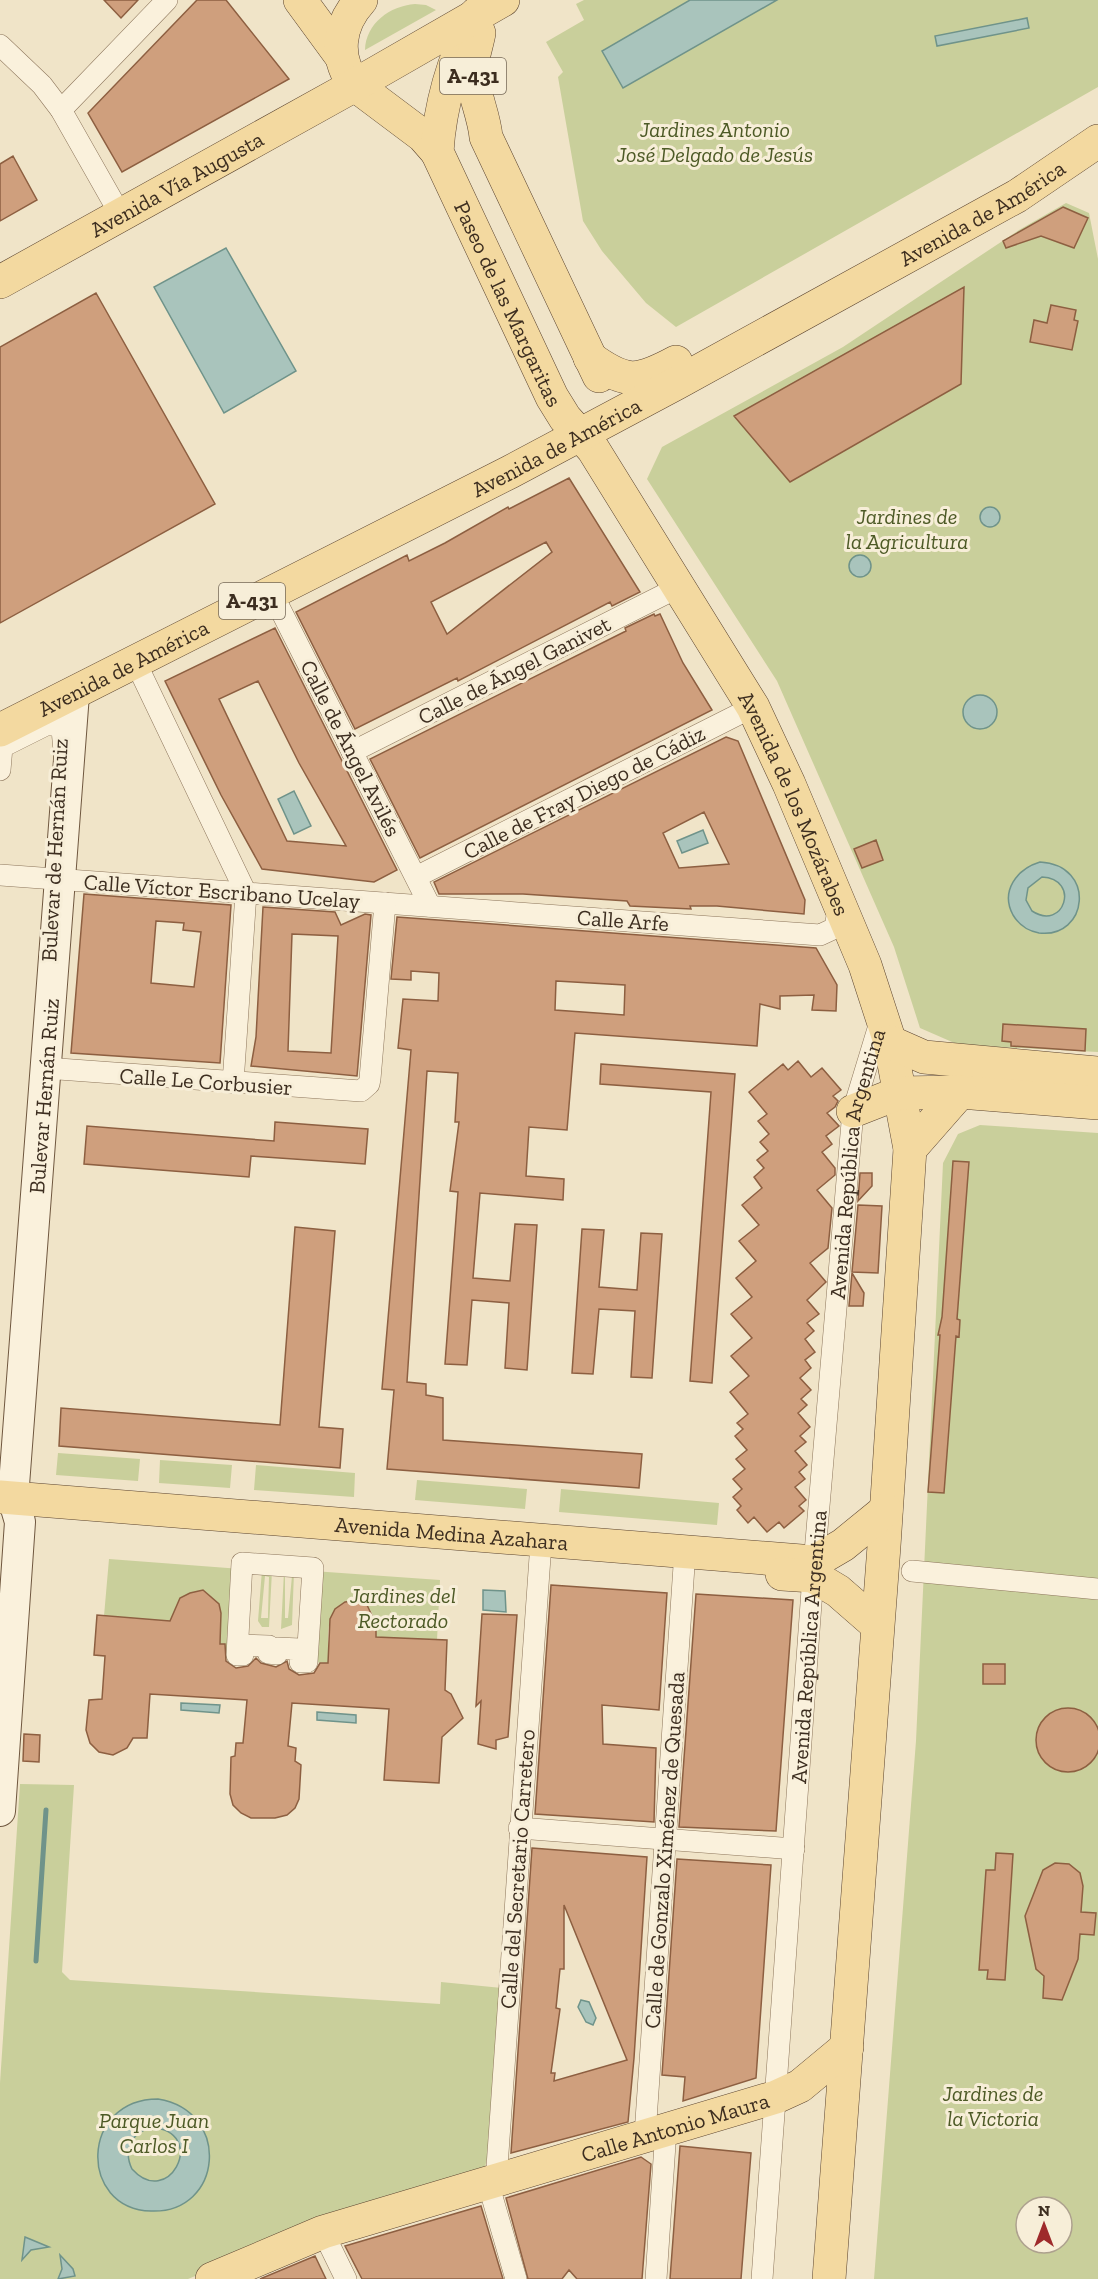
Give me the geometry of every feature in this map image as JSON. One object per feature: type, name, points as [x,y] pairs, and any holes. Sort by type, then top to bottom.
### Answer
[{"type":"main road","points":[[300,0],[341,56],[356,85],[423,136],[437,152]]},
{"type":"main road","points":[[341,56],[345,23],[361,0]]},
{"type":"main road","name":"Avenida Vía Augusta","points":[[0,282],[356,85],[479,3]]},
{"type":"main road","name":"A-431","points":[[437,152],[442,106],[457,53],[479,3]]},
{"type":"main road","name":"A-431","points":[[479,3],[479,28],[472,67],[475,91],[484,115],[486,137],[618,414]]},
{"type":"main road","name":"A-431","points":[[356,85],[379,94],[442,106],[462,116],[486,137]]},
{"type":"main road","name":"Avenida de América","points":[[590,358],[622,377],[638,379],[652,375],[1041,156],[1098,140]]},
{"type":"main road","name":"Avenida de América","points":[[0,730],[580,435],[1017,196],[1098,140]]},
{"type":"main road","name":"Paseo de las Margaritas","points":[[437,152],[552,397],[615,486]]},
{"type":"main road","name":"Avenida de los Mozárabes","points":[[615,486],[753,707],[865,965],[886,1030],[909,1149]]},
{"type":"main road","points":[[886,1030],[924,1056],[1098,1073]]},
{"type":"main road","points":[[829,2279],[878,1625],[909,1149],[960,1092]]},
{"type":"main road","points":[[853,1111],[899,1093],[960,1092],[1098,1102]]},
{"type":"main road","name":"Avenida Medina Azahara","points":[[7,1505],[540,1557],[684,1566],[813,1569]]},
{"type":"main road","name":"Avenida Medina Azahara","points":[[7,1505],[813,1569],[878,1625]]},
{"type":"main road","points":[[813,1569],[886,1510]]},
{"type":"main road","name":"Calle Antonio Maura","points":[[212,2279],[323,2232],[776,2097],[800,2086],[847,2047]]},
{"type":"street","points":[[61,110],[167,0]]},
{"type":"street","points":[[0,45],[42,85],[61,110],[120,214]]},
{"type":"street","name":"Calle de Ángel Ganivet","points":[[352,752],[677,588]]},
{"type":"street","name":"Calle de Ángel Avilés","points":[[271,591],[430,906]]},
{"type":"street","points":[[135,661],[246,893],[233,1083]]},
{"type":"street","name":"Bulevar Hernán Ruiz","points":[[0,1811],[7,1505],[45,1068],[57,878],[74,694]]},
{"type":"street","name":"Calle de Fray Diego de Cádiz","points":[[385,903],[406,893],[416,877],[753,707]]},
{"type":"street","name":"Bulevar de Hernán Ruiz","points":[[0,770],[2,747],[50,723],[62,729],[64,739],[57,878],[5,1488],[7,1505]]},
{"type":"street","name":"Calle Víctor Escribano Ucelay","points":[[0,874],[385,903]]},
{"type":"street","name":"Calle Arfe","points":[[385,903],[820,935],[835,928],[839,904]]},
{"type":"street","name":"Calle Le Corbusier","points":[[45,1068],[354,1092],[366,1088],[370,1079],[385,903]]},
{"type":"street","name":"Avenida República Argentina","points":[[762,2279],[813,1569],[853,1111],[886,1030]]},
{"type":"street","name":"Calle del Secretario Carretero","points":[[492,2182],[540,1557]]},
{"type":"street","points":[[242,1563],[313,1568],[307,1662],[300,1662],[300,1649],[277,1648],[277,1654],[268,1653],[269,1646],[244,1645],[243,1655],[237,1655],[241,1569],[242,1563]]},
{"type":"street","name":"Calle de Gonzalo Ximénez de Quesada","points":[[656,2279],[655,2132],[665,1839],[684,1566]]},
{"type":"street","points":[[912,1571],[1098,1589]]},
{"type":"street","points":[[519,1828],[794,1849]]},
{"type":"street","points":[[492,2182],[516,2279]]},
{"type":"street","points":[[323,2232],[346,2279]]},
{"type":"green space","name":"Jardines Antonio José Delgado de Jesús","points":[[584,0],[1098,0],[1098,87],[676,327],[646,303],[602,251],[583,221],[558,77],[563,72],[546,42],[584,20],[576,4]]},
{"type":"green space","points":[[415,4],[426,5],[436,10],[365,50],[370,32],[381,18],[397,8]]},
{"type":"green space","name":"Jardines de la Agricultura","points":[[1066,203],[1089,213],[1098,259],[1098,1052],[959,1045],[920,1028],[894,947],[777,681],[647,479],[662,447],[843,347],[1019,230]]},
{"type":"green space","name":"Jardines de la Victoria","points":[[980,1125],[1098,1133],[1098,2279],[874,2279],[916,1741],[943,1163],[958,1134]]},
{"type":"green space","points":[[58,1453],[140,1459],[138,1481],[56,1475]]},
{"type":"green space","points":[[160,1460],[232,1465],[230,1488],[159,1483]]},
{"type":"green space","points":[[256,1465],[355,1473],[354,1497],[254,1490]]},
{"type":"green space","points":[[417,1480],[527,1489],[525,1509],[415,1500]]},
{"type":"green space","points":[[561,1489],[719,1503],[717,1525],[559,1512]]},
{"type":"green space","points":[[109,1559],[241,1569],[237,1655],[219,1655],[221,1627],[219,1611],[211,1596],[203,1590],[180,1598],[174,1630],[154,1620],[104,1616]]},
{"type":"green space","points":[[262,1570],[272,1571],[269,1627],[262,1627],[258,1621]],"holes":[[[265,1576],[269,1577],[268,1618],[261,1618]]]},
{"type":"green space","name":"Jardines del Rectorado","points":[[313,1571],[440,1580],[437,1640],[394,1638],[375,1643],[375,1623],[371,1611],[361,1603],[350,1602],[338,1607],[329,1622],[328,1663],[307,1662]]},
{"type":"green space","points":[[284,1572],[294,1572],[292,1625],[281,1629]],"holes":[[[285,1576],[292,1576],[288,1618],[285,1618]]]},
{"type":"green space","name":"Parque Juan Carlos I","points":[[20,1784],[74,1785],[62,1972],[70,1980],[440,2004],[441,1982],[502,1988],[489,2151],[484,2171],[313,2227],[188,2279],[0,2279],[0,2083]]},
{"type":"water","points":[[690,0],[777,0],[623,88],[602,51]]},
{"type":"water","points":[[1027,18],[1029,28],[937,46],[935,36]]},
{"type":"water","points":[[226,248],[296,371],[224,413],[154,287]]},
{"type":"water","points":[[990,507],[997,510],[1000,517],[997,524],[990,527],[983,524],[980,517],[983,510]]},
{"type":"water","points":[[860,555],[868,558],[871,566],[868,574],[860,577],[852,574],[849,566],[852,558]]},
{"type":"water","points":[[980,695],[992,700],[997,712],[992,724],[980,729],[968,724],[963,712],[968,700]]},
{"type":"water","points":[[294,791],[311,826],[294,834],[278,799]]},
{"type":"water","points":[[703,830],[708,843],[682,853],[677,841]]},
{"type":"water","points":[[1040,862],[1058,866],[1071,875],[1078,887],[1079,901],[1076,914],[1068,925],[1055,932],[1039,933],[1028,929],[1015,919],[1009,906],[1008,898],[1013,882],[1032,865]],"holes":[[[1042,877],[1054,880],[1061,886],[1064,894],[1064,903],[1060,910],[1053,915],[1043,916],[1032,911],[1026,900],[1028,888]]]},
{"type":"water","points":[[483,1590],[505,1591],[506,1612],[483,1610]]},
{"type":"water","points":[[181,1703],[220,1705],[219,1713],[181,1710]]},
{"type":"water","points":[[317,1712],[356,1715],[356,1723],[317,1720]]},
{"type":"water","points":[[581,2000],[589,2002],[596,2018],[593,2025],[586,2022],[578,2007]]},
{"type":"water","points":[[158,2099],[182,2107],[198,2122],[207,2141],[209,2161],[204,2180],[193,2196],[175,2208],[151,2211],[127,2206],[110,2193],[101,2175],[98,2154],[102,2134],[114,2116],[132,2104]],"holes":[[[157,2128],[171,2134],[179,2144],[180,2155],[176,2167],[169,2176],[158,2181],[145,2179],[132,2169],[128,2154],[136,2135],[142,2131]]]},
{"type":"water","points":[[25,2237],[49,2247],[31,2250],[22,2260]]},
{"type":"water","points":[[60,2255],[73,2269],[75,2276],[58,2279],[62,2269]]},
{"type":"building","points":[[104,0],[138,0],[121,18]]},
{"type":"building","points":[[197,0],[226,0],[289,79],[122,172],[88,113]]},
{"type":"building","points":[[13,156],[37,200],[0,221],[0,164]]},
{"type":"building","points":[[1063,207],[1088,218],[1074,248],[1041,236],[1006,248],[1003,241]]},
{"type":"building","points":[[964,287],[961,384],[790,482],[734,416]]},
{"type":"building","points":[[96,293],[215,504],[0,623],[0,347]]},
{"type":"building","points":[[1051,305],[1076,310],[1074,320],[1078,321],[1072,350],[1030,342],[1034,320],[1047,323]]},
{"type":"building","points":[[569,478],[640,592],[612,606],[610,602],[458,681],[457,678],[355,729],[296,612],[407,555],[409,561],[508,507],[509,509]],"holes":[[[546,542],[552,552],[447,634],[431,602]]]},
{"type":"building","points":[[654,614],[655,616],[660,614],[683,663],[712,710],[420,858],[370,759],[626,631],[625,628]]},
{"type":"building","points":[[275,628],[397,870],[374,882],[262,869],[221,795],[165,681]],"holes":[[[258,681],[299,763],[346,846],[287,841],[219,699]]]},
{"type":"building","points":[[726,737],[738,741],[805,900],[804,914],[717,906],[690,906],[691,909],[630,906],[627,901],[523,894],[439,894],[434,882]],"holes":[[[704,812],[729,864],[679,868],[663,833]]]},
{"type":"building","points":[[876,840],[883,860],[862,868],[854,849]]},
{"type":"building","points":[[84,894],[231,905],[220,1063],[71,1053]],"holes":[[[156,921],[184,923],[183,930],[201,932],[194,987],[151,983]]]},
{"type":"building","points":[[263,907],[335,912],[341,925],[365,914],[371,915],[357,1076],[251,1066],[256,1037]],"holes":[[[292,934],[338,936],[331,1053],[288,1051]]]},
{"type":"building","points":[[397,917],[816,948],[837,985],[836,1011],[812,1010],[814,995],[780,996],[780,1009],[760,1004],[757,1046],[575,1033],[567,1130],[529,1127],[526,1176],[564,1179],[563,1200],[480,1193],[473,1278],[510,1281],[515,1224],[537,1225],[527,1370],[505,1368],[509,1303],[472,1300],[467,1365],[445,1364],[458,1192],[450,1191],[459,1122],[455,1122],[458,1073],[427,1071],[407,1382],[426,1384],[426,1395],[443,1398],[443,1440],[642,1454],[639,1488],[387,1469],[394,1390],[382,1389],[411,1050],[398,1048],[403,999],[438,1001],[439,973],[411,971],[411,980],[391,979]],"holes":[[[556,981],[625,985],[624,1015],[555,1010]]]},
{"type":"building","points":[[1003,1024],[1086,1029],[1085,1051],[1011,1046],[1011,1042],[1002,1041]]},
{"type":"building","points":[[798,1061],[811,1077],[822,1068],[841,1090],[833,1096],[838,1101],[835,1107],[827,1113],[839,1126],[826,1136],[832,1144],[822,1152],[835,1168],[835,1175],[817,1190],[832,1208],[828,1248],[810,1263],[826,1282],[807,1300],[819,1314],[807,1323],[814,1331],[805,1339],[815,1352],[805,1360],[811,1368],[800,1378],[811,1390],[801,1399],[807,1405],[798,1413],[810,1427],[800,1436],[806,1442],[795,1451],[807,1465],[799,1472],[805,1479],[795,1487],[806,1500],[799,1506],[804,1511],[784,1528],[779,1522],[767,1532],[754,1517],[748,1523],[737,1510],[741,1506],[733,1497],[742,1489],[733,1479],[745,1469],[736,1459],[747,1450],[735,1436],[743,1429],[737,1423],[748,1414],[730,1392],[749,1376],[731,1356],[752,1338],[731,1314],[752,1297],[736,1278],[756,1261],[739,1241],[759,1225],[742,1205],[762,1188],[754,1177],[764,1168],[757,1160],[768,1151],[760,1142],[769,1134],[758,1121],[767,1114],[749,1092],[783,1064],[788,1070]]},
{"type":"building","points":[[601,1064],[735,1074],[712,1383],[690,1381],[711,1092],[600,1084]]},
{"type":"building","points":[[275,1122],[368,1129],[365,1164],[251,1156],[249,1177],[84,1164],[87,1126],[274,1141]]},
{"type":"building","points":[[953,1161],[969,1162],[957,1319],[960,1320],[959,1337],[956,1336],[944,1493],[928,1492],[940,1335],[938,1335],[942,1317]]},
{"type":"building","points":[[860,1173],[872,1173],[872,1186],[858,1201]]},
{"type":"building","points":[[858,1205],[882,1206],[878,1273],[852,1272]]},
{"type":"building","points":[[295,1227],[335,1231],[319,1427],[343,1429],[340,1468],[59,1446],[61,1408],[280,1425]]},
{"type":"building","points":[[582,1229],[604,1230],[599,1287],[637,1290],[641,1233],[662,1234],[652,1378],[631,1377],[635,1311],[599,1309],[593,1374],[572,1373]]},
{"type":"building","points":[[852,1273],[864,1293],[863,1306],[849,1306]]},
{"type":"building","points":[[551,1585],[667,1593],[659,1710],[602,1705],[603,1744],[656,1748],[654,1822],[535,1814]]},
{"type":"building","points":[[203,1590],[219,1604],[220,1644],[225,1644],[226,1661],[236,1668],[248,1666],[256,1658],[261,1663],[276,1667],[287,1661],[289,1669],[299,1675],[314,1673],[320,1663],[328,1663],[330,1619],[335,1609],[345,1602],[356,1601],[367,1605],[376,1624],[376,1637],[447,1640],[445,1690],[451,1694],[463,1718],[442,1737],[439,1783],[384,1780],[389,1709],[292,1703],[288,1746],[296,1748],[295,1761],[301,1765],[299,1799],[295,1808],[287,1815],[275,1818],[251,1818],[241,1813],[233,1805],[230,1794],[231,1757],[235,1756],[236,1743],[243,1743],[247,1700],[150,1694],[147,1738],[133,1738],[127,1748],[113,1755],[99,1752],[90,1743],[86,1730],[89,1700],[102,1699],[105,1656],[94,1655],[97,1615],[170,1621],[180,1598]]},
{"type":"building","points":[[696,1594],[793,1600],[776,1831],[679,1827]]},
{"type":"building","points":[[482,1614],[517,1615],[508,1737],[496,1740],[496,1749],[478,1744],[481,1701],[476,1706]]},
{"type":"building","points":[[983,1664],[1005,1664],[1005,1684],[983,1684]]},
{"type":"building","points":[[1068,1708],[1080,1710],[1091,1717],[1098,1728],[1100,1740],[1098,1752],[1091,1763],[1080,1770],[1068,1772],[1056,1770],[1045,1763],[1038,1752],[1036,1740],[1038,1728],[1045,1717],[1056,1710]]},
{"type":"building","points":[[24,1734],[40,1735],[39,1762],[23,1761]]},
{"type":"building","points":[[532,1848],[647,1857],[628,2122],[511,2153]],"holes":[[[564,1905],[627,2060],[554,2081],[555,2073],[551,2073],[560,2009],[556,2008],[560,1969],[564,1969]]]},
{"type":"building","points":[[996,1853],[1013,1854],[1005,1980],[987,1979],[988,1970],[979,1970],[986,1870],[995,1870]]},
{"type":"building","points":[[677,1859],[771,1865],[756,2078],[683,2101],[685,2077],[662,2075]]},
{"type":"building","points":[[1055,1863],[1069,1864],[1080,1873],[1083,1886],[1081,1912],[1096,1913],[1094,1935],[1080,1934],[1078,1959],[1062,2000],[1043,1998],[1044,1976],[1036,1969],[1025,1916],[1043,1870]]},
{"type":"building","points":[[680,2146],[751,2153],[741,2279],[670,2279]]},
{"type":"building","points":[[641,2157],[651,2164],[642,2279],[577,2279],[569,2270],[562,2279],[528,2279],[506,2198]]},
{"type":"building","points":[[481,2206],[503,2279],[362,2279],[345,2246]]},
{"type":"building","points":[[315,2256],[326,2279],[260,2279]]},
{"type":"waterway","points":[[36,1961],[46,1810]]}]
